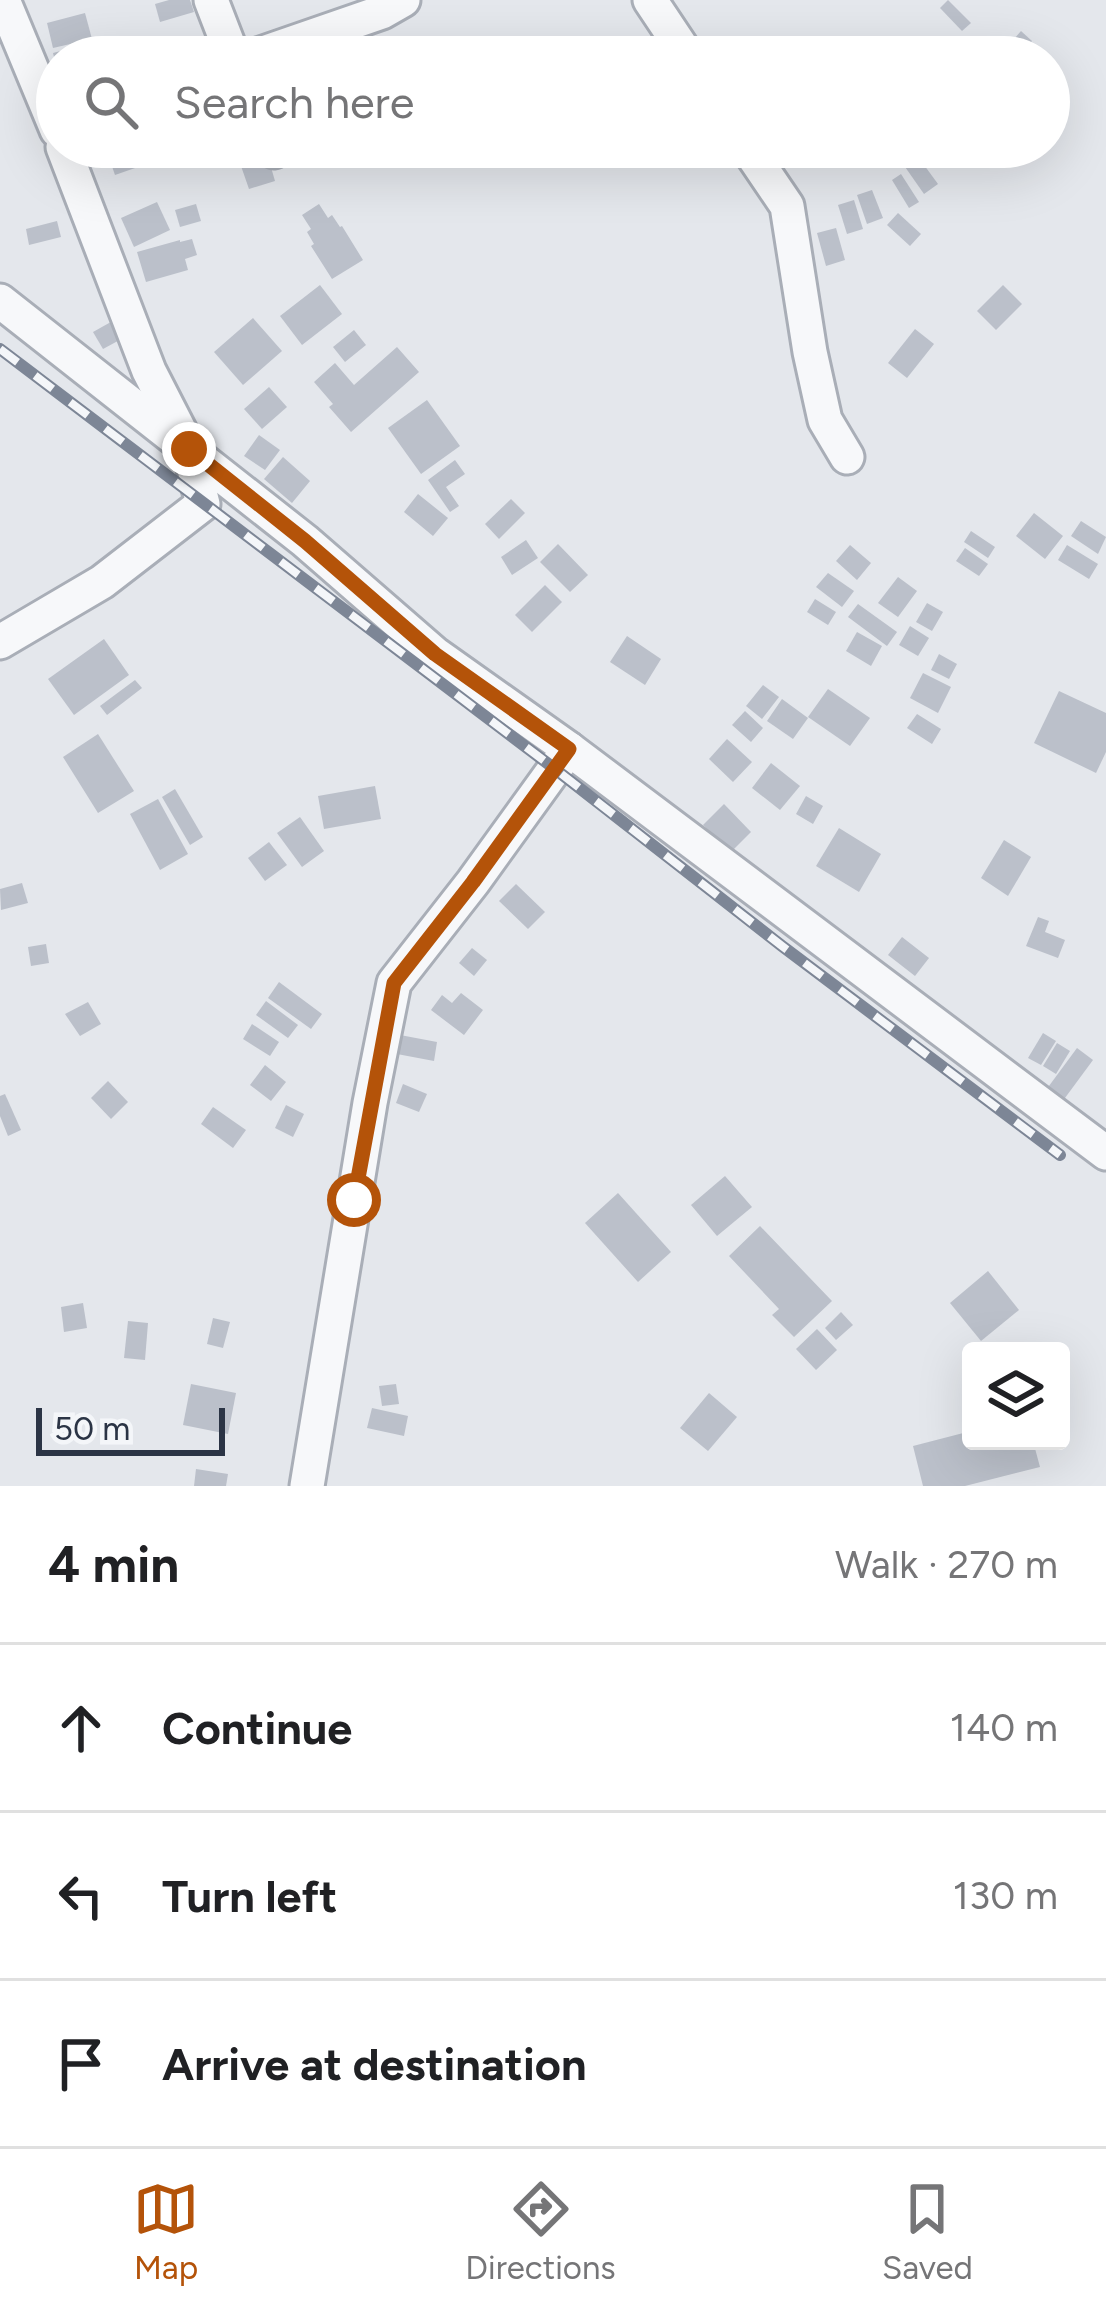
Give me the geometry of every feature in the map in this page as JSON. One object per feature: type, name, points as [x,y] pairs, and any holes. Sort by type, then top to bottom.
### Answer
[{"type":"street","points":[[3,0],[36,78]]},
{"type":"street","points":[[211,0],[225,36]]},
{"type":"street","points":[[313,36],[403,0]]},
{"type":"street","points":[[650,0],[674,36]]},
{"type":"street","points":[[0,642],[102,582],[203,504],[189,449],[149,370],[71,168]]},
{"type":"street","points":[[762,168],[787,206],[825,420],[847,457]]},
{"type":"street","points":[[0,301],[305,541],[435,654],[569,749],[1106,1153]]},
{"type":"street","points":[[307,1486],[366,1123],[394,983],[569,749]]},
{"type":"building","points":[[190,0],[194,12],[160,22],[155,4]]},
{"type":"building","points":[[948,0],[971,23],[962,31],[940,8]]},
{"type":"building","points":[[85,13],[91,36],[50,36],[47,23]]},
{"type":"building","points":[[242,168],[271,168],[275,181],[249,189]]},
{"type":"building","points":[[906,168],[926,168],[938,184],[924,194]]},
{"type":"building","points":[[901,174],[919,202],[909,208],[892,180]]},
{"type":"building","points":[[872,190],[883,218],[867,224],[857,195]]},
{"type":"building","points":[[854,200],[863,229],[847,234],[838,205]]},
{"type":"building","points":[[157,202],[170,230],[134,247],[121,218]]},
{"type":"building","points":[[196,204],[201,221],[180,227],[175,210]]},
{"type":"building","points":[[319,204],[328,218],[332,215],[342,226],[363,260],[332,279],[311,246],[307,232],[311,229],[302,215]]},
{"type":"building","points":[[898,213],[921,234],[910,246],[887,225]]},
{"type":"building","points":[[57,221],[61,237],[29,245],[26,229]]},
{"type":"building","points":[[836,228],[845,260],[826,266],[817,233]]},
{"type":"building","points":[[192,239],[197,255],[185,259],[188,270],[146,282],[137,252]]},
{"type":"building","points":[[320,285],[342,314],[302,345],[280,316]]},
{"type":"building","points":[[1003,285],[1022,304],[996,330],[977,311]]},
{"type":"building","points":[[118,318],[127,336],[103,349],[93,332]]},
{"type":"building","points":[[253,318],[282,351],[243,385],[214,352]]},
{"type":"building","points":[[915,329],[934,344],[907,378],[888,363]]},
{"type":"building","points":[[354,330],[366,345],[345,362],[333,347]]},
{"type":"building","points":[[397,347],[419,372],[351,432],[314,382],[335,363],[354,385]]},
{"type":"building","points":[[269,387],[287,407],[262,429],[244,409]]},
{"type":"building","points":[[427,400],[460,446],[421,474],[388,428]]},
{"type":"building","points":[[259,435],[280,450],[265,470],[244,456]]},
{"type":"building","points":[[283,457],[310,481],[292,503],[264,479]]},
{"type":"building","points":[[455,460],[465,474],[446,487],[459,506],[450,512],[428,480]]},
{"type":"building","points":[[418,494],[448,518],[433,536],[404,512]]},
{"type":"building","points":[[511,499],[525,513],[499,539],[485,524]]},
{"type":"building","points":[[1034,513],[1063,536],[1045,559],[1016,536]]},
{"type":"building","points":[[1081,521],[1106,537],[1098,554],[1071,536]]},
{"type":"building","points":[[971,531],[995,547],[988,558],[964,542]]},
{"type":"building","points":[[526,540],[538,558],[512,575],[501,557]]},
{"type":"building","points":[[558,544],[588,575],[570,592],[540,562]]},
{"type":"building","points":[[850,545],[871,563],[857,580],[836,561]]},
{"type":"building","points":[[1067,545],[1098,564],[1089,579],[1058,560]]},
{"type":"building","points":[[965,548],[988,564],[979,576],[956,561]]},
{"type":"building","points":[[828,573],[854,591],[842,607],[816,587]]},
{"type":"building","points":[[898,577],[917,591],[898,617],[878,603]]},
{"type":"building","points":[[545,585],[562,602],[532,632],[515,615]]},
{"type":"building","points":[[815,599],[836,612],[828,625],[807,612]]},
{"type":"building","points":[[927,603],[943,612],[932,631],[916,622]]},
{"type":"building","points":[[858,604],[897,632],[887,646],[848,617]]},
{"type":"building","points":[[910,626],[929,638],[918,656],[899,645]]},
{"type":"building","points":[[857,632],[882,646],[871,666],[846,651]]},
{"type":"building","points":[[627,636],[661,659],[645,685],[610,662]]},
{"type":"building","points":[[104,639],[129,675],[74,715],[48,679]]},
{"type":"building","points":[[939,654],[957,664],[949,679],[931,670]]},
{"type":"building","points":[[923,673],[951,687],[938,713],[910,698]]},
{"type":"building","points":[[135,680],[142,688],[107,715],[100,706]]},
{"type":"building","points":[[763,685],[779,697],[762,719],[746,706]]},
{"type":"building","points":[[828,689],[870,718],[850,746],[808,717]]},
{"type":"building","points":[[1059,691],[1106,713],[1106,752],[1096,773],[1034,743]]},
{"type":"building","points":[[782,699],[808,718],[793,739],[767,721]]},
{"type":"building","points":[[745,711],[763,728],[751,742],[732,725]]},
{"type":"building","points":[[917,714],[941,729],[932,744],[907,728]]},
{"type":"building","points":[[98,734],[134,791],[98,813],[63,757]]},
{"type":"building","points":[[727,739],[752,762],[733,782],[709,759]]},
{"type":"building","points":[[771,763],[800,786],[780,810],[752,788]]},
{"type":"building","points":[[375,786],[381,819],[324,829],[318,796]]},
{"type":"building","points":[[175,789],[203,837],[190,845],[162,797]]},
{"type":"building","points":[[806,796],[823,806],[813,824],[796,814]]},
{"type":"building","points":[[158,799],[188,854],[160,870],[130,814]]},
{"type":"building","points":[[724,804],[751,832],[731,852],[703,825]]},
{"type":"building","points":[[300,817],[324,851],[302,867],[277,833]]},
{"type":"building","points":[[839,828],[881,854],[859,892],[816,866]]},
{"type":"building","points":[[1004,840],[1031,857],[1008,896],[981,878]]},
{"type":"building","points":[[269,842],[287,865],[265,881],[248,858]]},
{"type":"building","points":[[22,883],[28,903],[1,910],[0,889]]},
{"type":"building","points":[[516,884],[545,912],[528,929],[499,901]]},
{"type":"building","points":[[1038,917],[1049,921],[1045,932],[1065,940],[1058,958],[1026,946]]},
{"type":"building","points":[[902,937],[929,958],[915,976],[888,955]]},
{"type":"building","points":[[46,944],[49,963],[31,966],[28,947]]},
{"type":"building","points":[[472,948],[487,960],[474,976],[459,963]]},
{"type":"building","points":[[279,982],[322,1014],[311,1029],[268,998]]},
{"type":"building","points":[[461,993],[483,1010],[464,1035],[431,1010],[442,995],[452,1003]]},
{"type":"building","points":[[266,1001],[298,1025],[288,1038],[256,1015]]},
{"type":"building","points":[[88,1002],[101,1024],[80,1036],[65,1014]]},
{"type":"building","points":[[252,1024],[279,1042],[270,1056],[243,1039]]},
{"type":"building","points":[[1043,1033],[1056,1041],[1041,1065],[1028,1058]]},
{"type":"building","points":[[400,1035],[437,1042],[434,1061],[397,1054]]},
{"type":"building","points":[[1057,1043],[1070,1051],[1056,1074],[1043,1066]]},
{"type":"building","points":[[1077,1048],[1093,1060],[1062,1102],[1046,1090]]},
{"type":"building","points":[[265,1065],[286,1082],[271,1101],[250,1085]]},
{"type":"building","points":[[108,1081],[128,1102],[111,1119],[91,1098]]},
{"type":"building","points":[[403,1084],[427,1094],[419,1112],[396,1103]]},
{"type":"building","points":[[5,1094],[21,1130],[8,1136],[0,1116],[0,1096]]},
{"type":"building","points":[[286,1105],[304,1114],[293,1137],[275,1128]]},
{"type":"building","points":[[213,1107],[246,1130],[233,1148],[201,1124]]},
{"type":"building","points":[[725,1176],[752,1207],[717,1236],[691,1205]]},
{"type":"building","points":[[618,1193],[671,1252],[638,1282],[585,1223]]},
{"type":"building","points":[[760,1226],[832,1301],[794,1337],[772,1315],[779,1309],[729,1256]]},
{"type":"building","points":[[988,1271],[1019,1310],[981,1341],[950,1303]]},
{"type":"building","points":[[83,1303],[87,1328],[64,1332],[61,1307]]},
{"type":"building","points":[[841,1312],[853,1325],[836,1340],[825,1328]]},
{"type":"building","points":[[213,1318],[230,1322],[223,1348],[207,1344]]},
{"type":"building","points":[[128,1321],[148,1323],[145,1360],[124,1358]]},
{"type":"building","points":[[817,1329],[837,1350],[816,1370],[796,1349]]},
{"type":"building","points":[[191,1384],[236,1393],[228,1434],[183,1425]]},
{"type":"building","points":[[396,1384],[399,1404],[382,1406],[379,1386]]},
{"type":"building","points":[[709,1393],[737,1417],[708,1451],[680,1428]]},
{"type":"building","points":[[372,1408],[408,1416],[404,1436],[367,1428]]},
{"type":"building","points":[[962,1433],[962,1450],[1035,1450],[1040,1467],[965,1486],[923,1486],[913,1446]]},
{"type":"building","points":[[196,1469],[228,1474],[226,1486],[194,1486]]},
{"type":"railway","points":[[0,349],[1060,1155]]},
{"type":"route","points":[[189,449],[435,654],[569,749],[394,983],[354,1200]]}]
